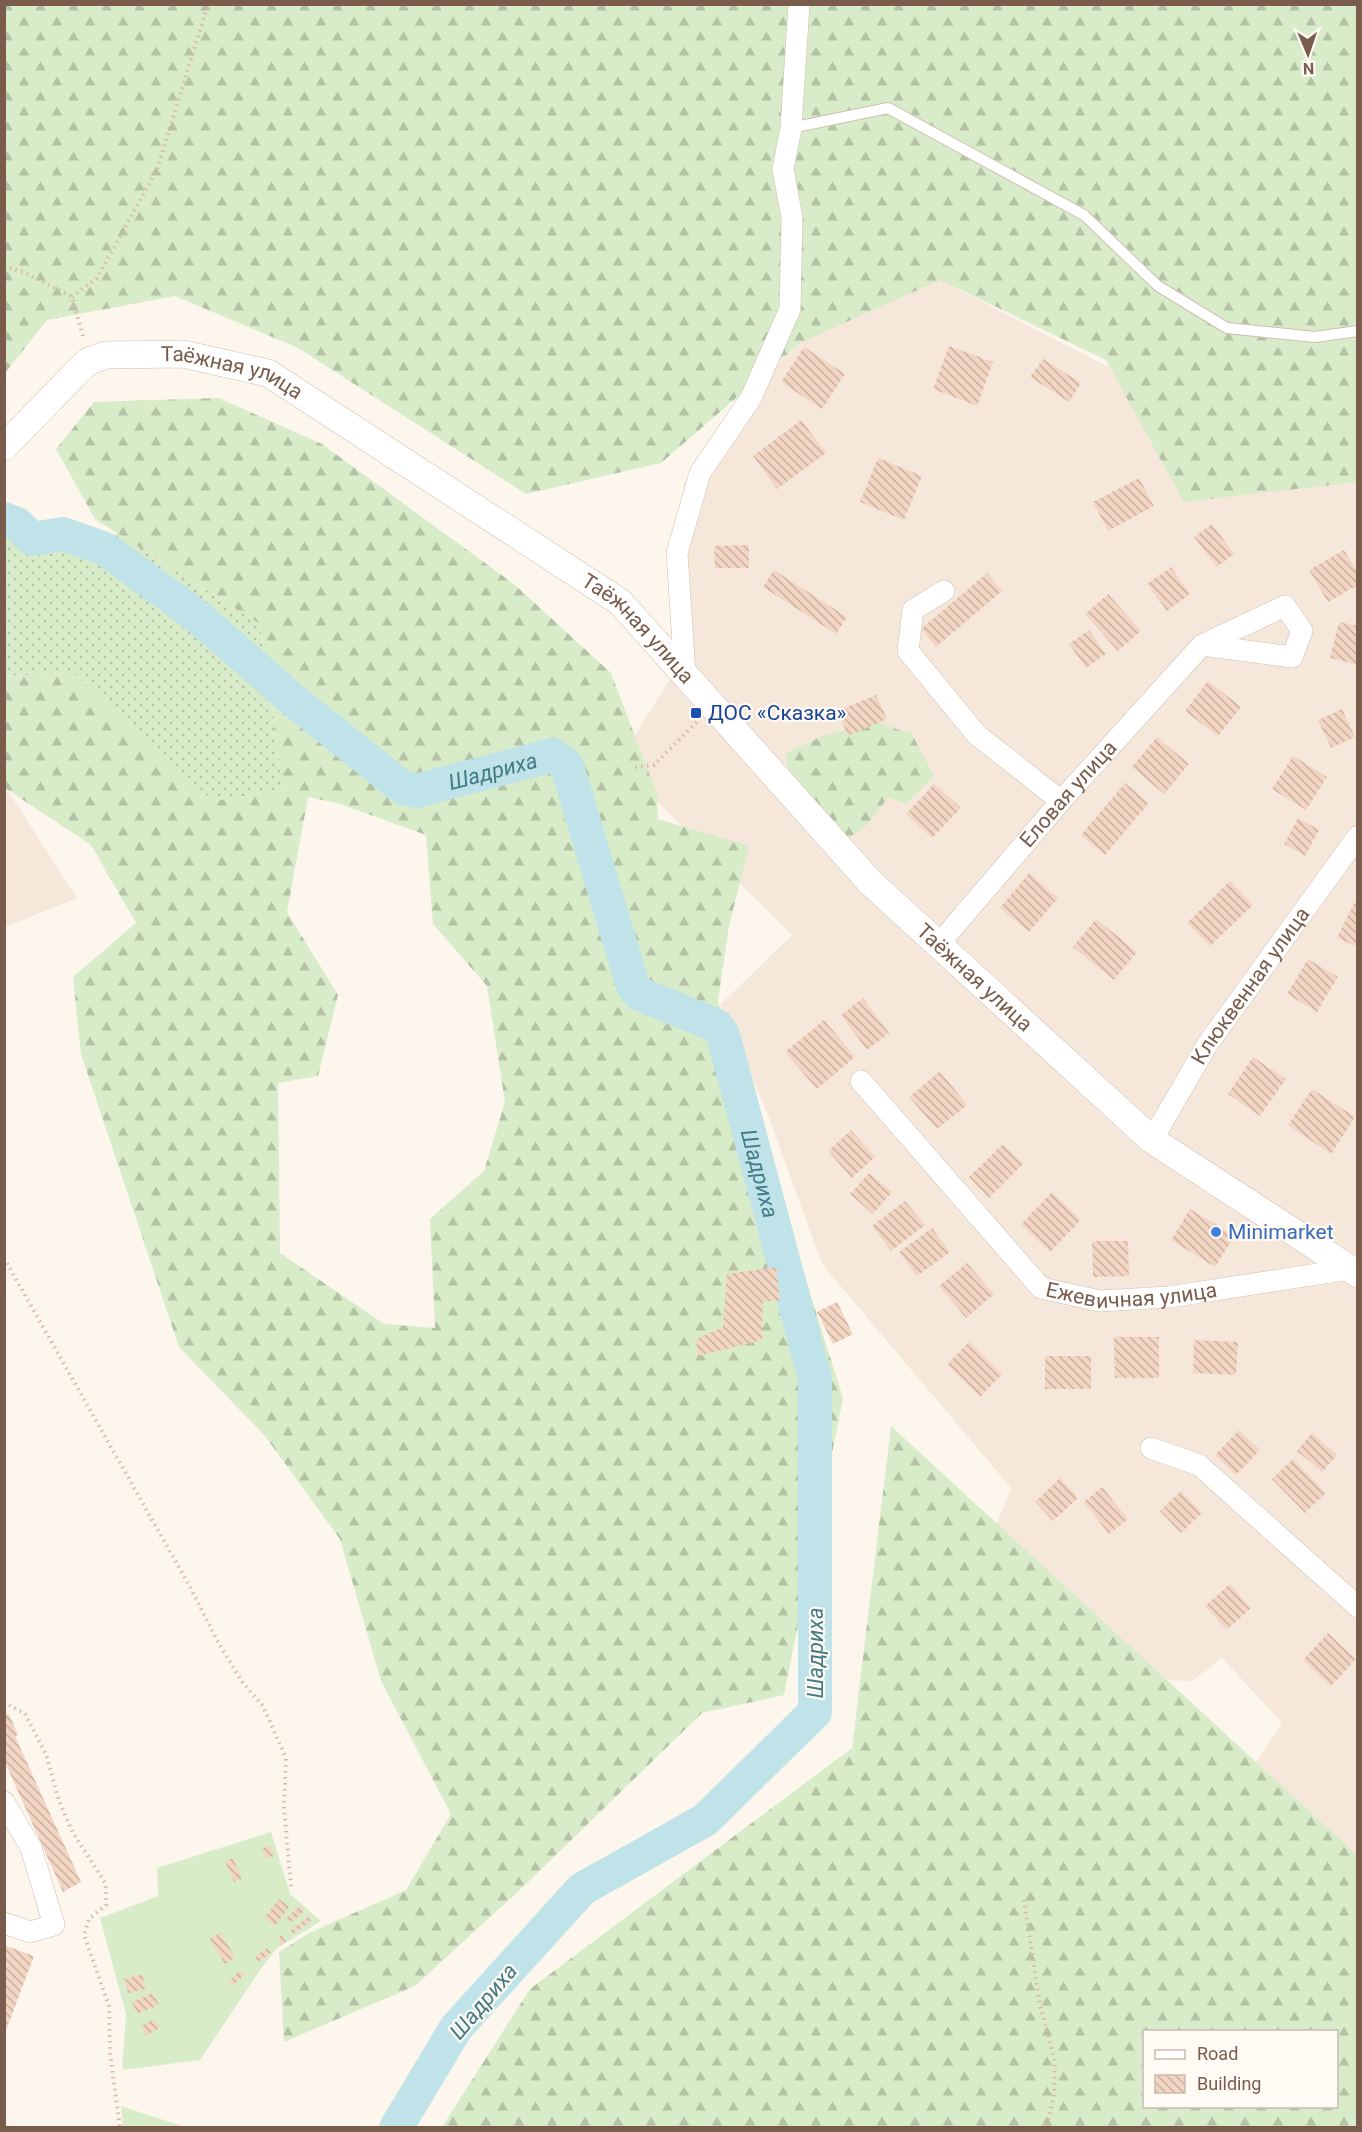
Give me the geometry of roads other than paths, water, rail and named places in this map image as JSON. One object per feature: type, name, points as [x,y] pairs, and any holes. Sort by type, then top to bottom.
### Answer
[{"type":"street","points":[[685,674],[677,553],[683,530],[700,473],[751,398],[790,309],[792,218],[783,169],[791,128],[799,4]]},
{"type":"street","name":"Таёжная улица","points":[[4,447],[89,361],[106,355],[183,354],[268,373],[620,602],[870,882],[1152,1140],[1354,1271]]},
{"type":"street","points":[[944,591],[913,610],[908,651],[977,735],[1061,801]]},
{"type":"street","name":"Еловая улица","points":[[939,944],[1061,801],[1202,645]]},
{"type":"street","name":"Клюквенная улица","points":[[1152,1140],[1207,1045],[1358,836]]},
{"type":"street","name":"Ежевичная улица","points":[[861,1081],[1041,1288],[1101,1301],[1169,1297],[1354,1271]]},
{"type":"street","points":[[1151,1448],[1198,1465],[1358,1607]]},
{"type":"street","points":[[4,1839],[9,1810]]},
{"type":"street","points":[[4,1923],[30,1932],[54,1924],[30,1848],[9,1810]]},
{"type":"lane","points":[[791,128],[888,108],[1084,215],[1158,286],[1227,328],[1315,337],[1358,331]]},
{"type":"water","points":[[5,514],[37,531],[70,530],[105,549],[56,543],[35,544],[5,526]]},
{"type":"waterway","name":"Шадриха","points":[[4,519],[17,524],[32,539],[63,534],[105,549],[198,617],[293,700],[403,788],[416,791],[553,755],[567,766],[633,986],[640,994],[717,1026],[723,1035],[815,1379],[815,1712],[705,1820],[582,1889],[456,2028],[396,2128]]},
{"type":"place","name":"ДОС «Сказка»","points":[[696,713]]},
{"type":"place","name":"Minimarket","points":[[1216,1232]]}]
